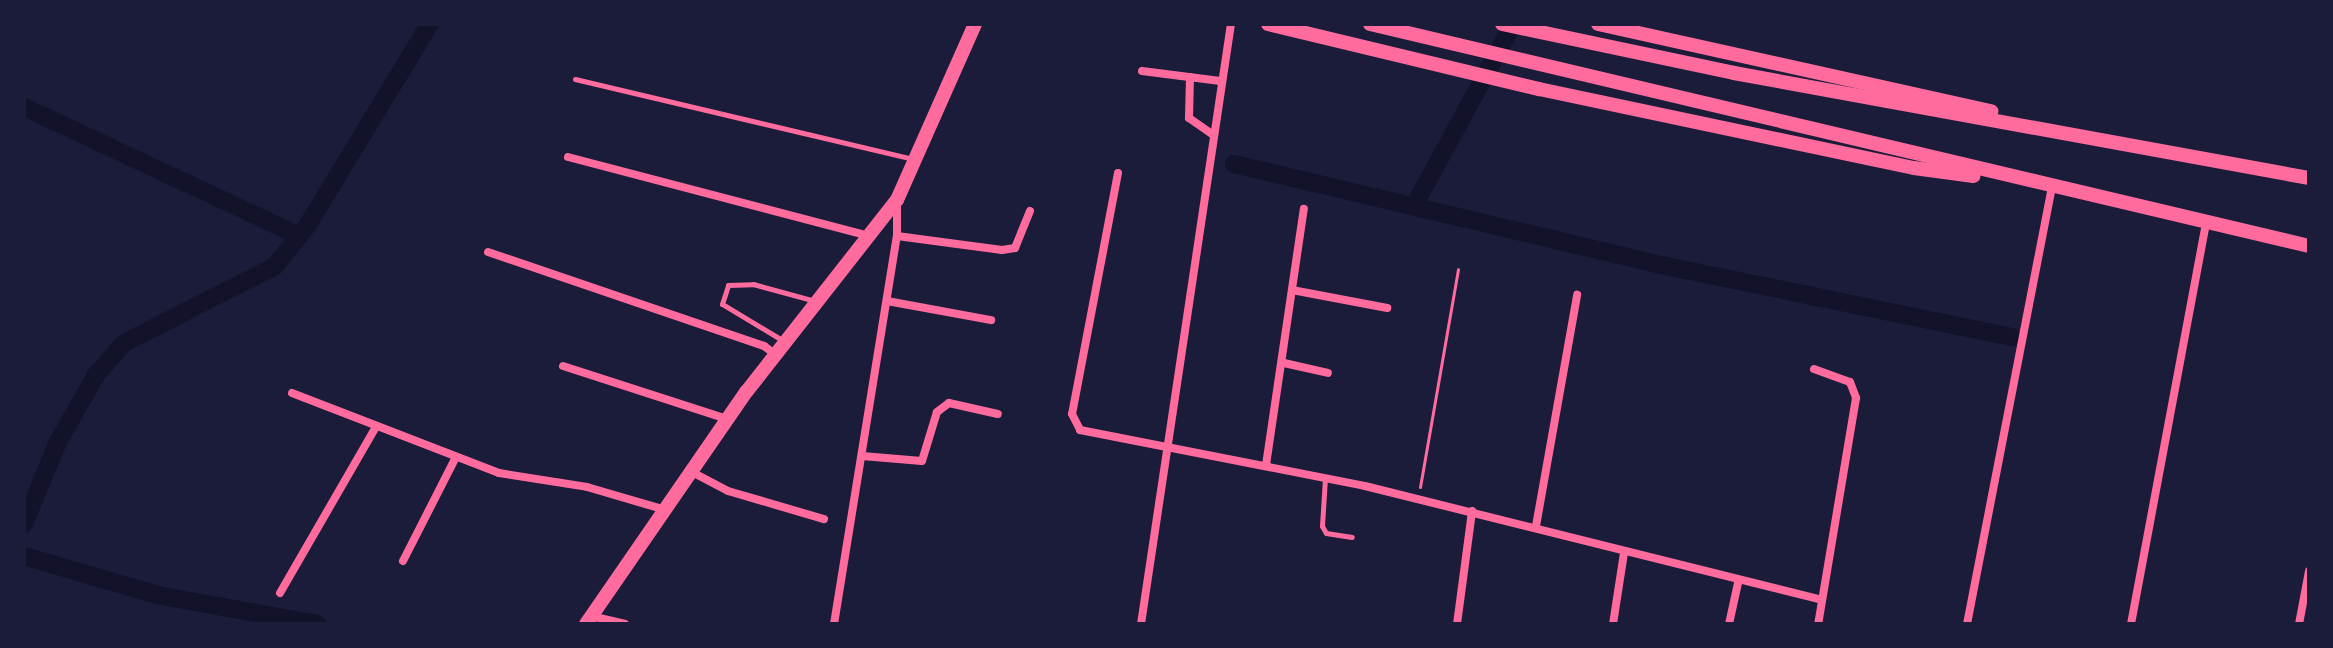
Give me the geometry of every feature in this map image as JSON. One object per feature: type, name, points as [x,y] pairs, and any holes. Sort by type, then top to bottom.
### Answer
[{"type":"main road","points":[[589,620],[689,470],[897,200],[918,160],[975,24]]},
{"type":"main road","points":[[1268,24],[1539,89],[1914,168],[2052,186]]},
{"type":"main road","points":[[1370,24],[2309,246]]},
{"type":"main road","points":[[1502,24],[1536,33],[2309,178]]},
{"type":"main road","points":[[1598,24],[1928,93],[2064,132]]},
{"type":"street","points":[[1141,624],[1207,207],[1212,134],[1231,24]]},
{"type":"street","points":[[1142,71],[1220,81]]},
{"type":"street","points":[[1190,77],[1189,118],[1212,134]]},
{"type":"street","points":[[568,157],[870,236]]},
{"type":"street","points":[[1118,173],[1073,425],[1418,498],[1536,526],[1738,583],[1821,600]]},
{"type":"street","points":[[1967,624],[2052,186]]},
{"type":"street","points":[[834,624],[897,236],[897,200]]},
{"type":"street","points":[[1266,465],[1284,363],[1304,209]]},
{"type":"street","points":[[897,236],[985,251],[1015,248],[1030,211]]},
{"type":"street","points":[[2131,624],[2206,224]]},
{"type":"street","points":[[488,252],[764,346],[776,355]]},
{"type":"street","points":[[1292,290],[1387,308]]},
{"type":"street","points":[[1536,526],[1577,295]]},
{"type":"street","points":[[887,301],[991,320]]},
{"type":"street","points":[[1284,363],[1328,373]]},
{"type":"street","points":[[563,366],[727,419]]},
{"type":"street","points":[[1814,369],[1850,382],[1856,398],[1818,624]]},
{"type":"street","points":[[292,393],[455,459],[499,473],[612,492],[662,509]]},
{"type":"street","points":[[862,456],[922,461],[937,412],[949,403],[998,414]]},
{"type":"street","points":[[280,593],[376,427]]},
{"type":"street","points":[[403,561],[455,459]]},
{"type":"street","points":[[689,470],[728,491],[824,519]]},
{"type":"street","points":[[1457,624],[1472,511]]},
{"type":"street","points":[[1613,624],[1624,553]]},
{"type":"street","points":[[2299,624],[2309,571]]},
{"type":"street","points":[[1729,624],[1738,583]]},
{"type":"street","points":[[589,620],[625,624]]},
{"type":"lane","points":[[575,79],[918,160]]},
{"type":"lane","points":[[787,343],[722,304],[728,285],[753,284],[818,303]]},
{"type":"lane","points":[[1325,477],[1322,526],[1326,533],[1352,537]]},
{"type":"path","points":[[1418,498],[1458,269]]},
{"type":"waterway","points":[[24,524],[58,442],[96,375],[124,343],[275,266],[307,226],[430,24]]},
{"type":"waterway","points":[[1415,204],[1513,24]]},
{"type":"waterway","points":[[24,107],[299,236]]},
{"type":"waterway","points":[[1234,164],[1661,265],[2012,337]]},
{"type":"waterway","points":[[24,556],[157,595],[317,624]]}]
